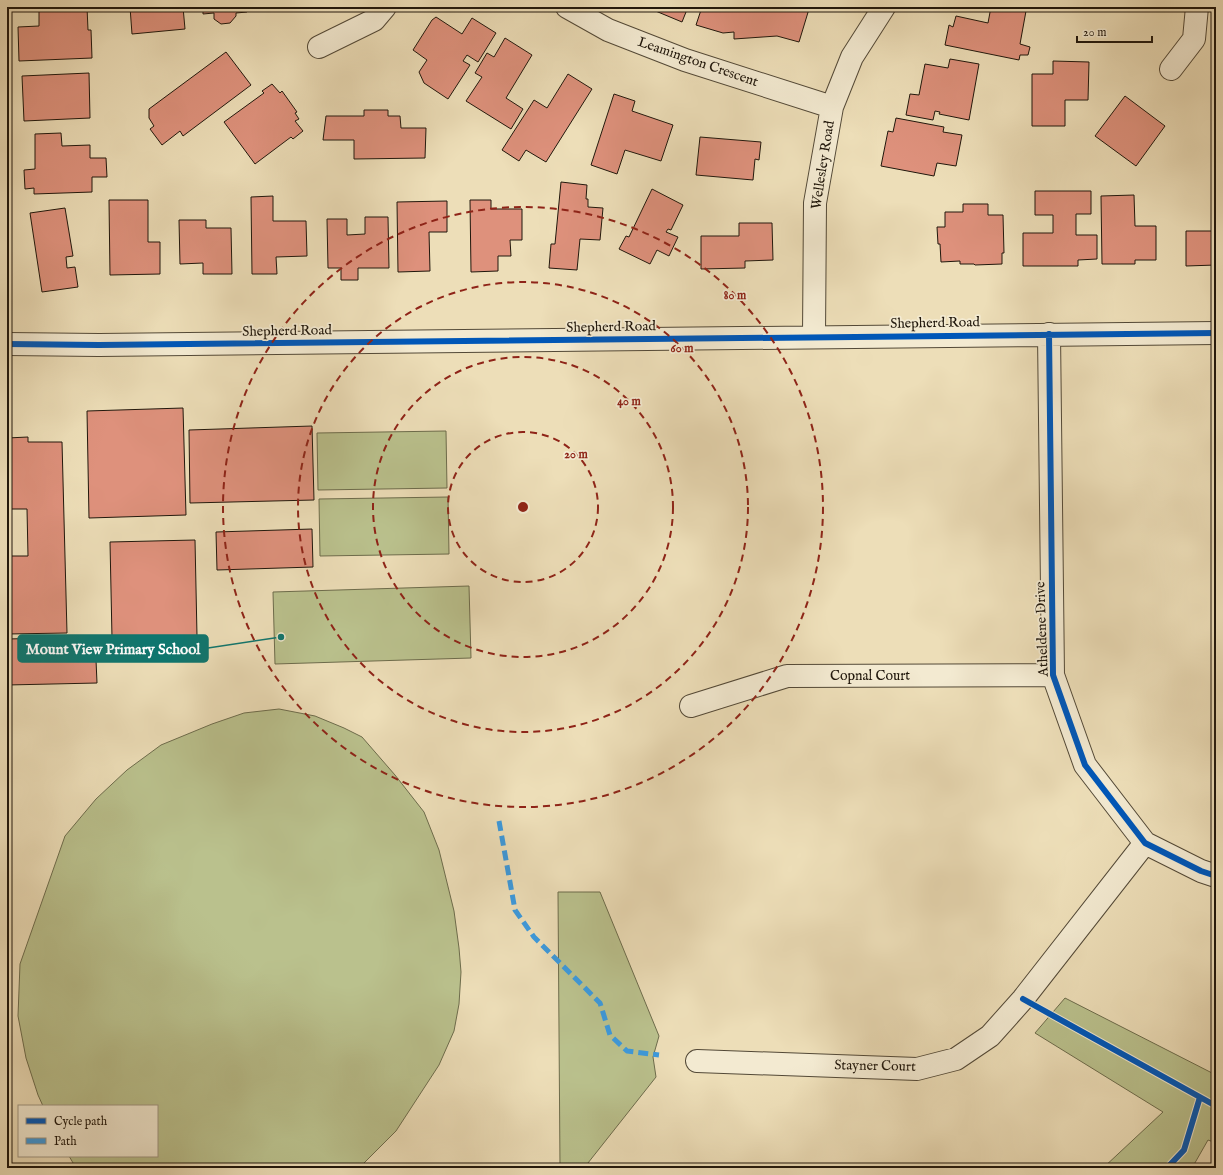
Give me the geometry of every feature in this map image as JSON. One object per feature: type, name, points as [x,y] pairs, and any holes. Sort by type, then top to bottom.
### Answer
[{"type":"street","points":[[319,47],[374,20],[385,7]]},
{"type":"street","name":"Leamington Crescent","points":[[567,7],[608,30],[685,60],[832,107]]},
{"type":"street","name":"Wellesley Road","points":[[814,336],[815,203],[832,107],[852,57],[884,7]]},
{"type":"street","points":[[1171,69],[1194,39],[1197,7]]},
{"type":"street","name":"Shepherd Road","points":[[7,344],[106,345],[814,336],[1216,333]]},
{"type":"street","name":"Atheldene Drive","points":[[1050,334],[1053,675],[1085,765],[1145,843],[1201,871],[1216,876]]},
{"type":"street","name":"Copnal Court","points":[[691,706],[787,676],[1053,675]]},
{"type":"street","name":"Stayner Court","points":[[697,1061],[917,1068],[956,1059],[990,1036],[1018,1004],[1145,843]]},
{"type":"green space","points":[[446,431],[447,488],[318,490],[317,433]]},
{"type":"green space","points":[[448,497],[449,554],[320,556],[319,499]]},
{"type":"green space","points":[[469,586],[471,658],[275,664],[273,592]]},
{"type":"green space","points":[[279,709],[315,716],[362,737],[395,775],[424,812],[439,850],[454,911],[461,972],[459,1004],[454,1031],[439,1065],[396,1131],[359,1168],[76,1168],[70,1157],[158,1157],[158,1105],[43,1105],[38,1095],[26,1058],[18,1016],[20,964],[65,836],[96,799],[127,770],[161,745],[212,724],[244,713]]},
{"type":"green space","points":[[558,892],[600,892],[659,1036],[653,1057],[656,1077],[584,1168],[560,1168]]},
{"type":"green space","points":[[1065,998],[1216,1075],[1216,1143],[1208,1140],[1192,1168],[1103,1168],[1163,1112],[1035,1033]]},
{"type":"building","points":[[87,7],[88,30],[91,30],[92,58],[19,61],[18,27],[39,26],[39,8]]},
{"type":"building","points":[[130,7],[183,7],[185,29],[132,34]]},
{"type":"building","points":[[203,7],[247,7],[247,12],[236,13],[236,16],[230,23],[221,24],[214,19],[214,13],[203,14]]},
{"type":"building","points":[[646,7],[688,7],[682,22]]},
{"type":"building","points":[[702,7],[801,7],[809,9],[799,42],[777,36],[734,39],[734,32],[723,33],[696,25]]},
{"type":"building","points":[[991,7],[1017,7],[1018,9],[1026,11],[1020,44],[1030,47],[1028,55],[1020,55],[1019,60],[945,45],[949,25],[953,27],[956,16],[988,23]]},
{"type":"building","points":[[436,17],[462,34],[472,18],[496,33],[478,62],[467,55],[463,61],[470,65],[448,99],[424,83],[419,72],[427,60],[413,50],[432,20]]},
{"type":"building","points":[[505,38],[532,55],[506,98],[523,109],[511,129],[466,101],[482,77],[475,73],[487,53],[494,57]]},
{"type":"building","points":[[226,52],[251,85],[183,136],[180,131],[162,145],[150,129],[154,126],[149,118],[149,109]]},
{"type":"building","points":[[950,59],[979,64],[969,120],[939,114],[940,112],[935,111],[933,120],[906,115],[910,94],[919,95],[925,64],[948,68]]},
{"type":"building","points":[[1053,61],[1089,62],[1088,100],[1065,100],[1065,126],[1032,126],[1032,74],[1053,74]]},
{"type":"building","points":[[89,73],[90,118],[24,121],[22,76]]},
{"type":"building","points":[[568,74],[592,89],[546,162],[526,150],[519,161],[502,150],[534,100],[547,108]]},
{"type":"building","points":[[272,84],[280,93],[282,91],[297,112],[295,113],[299,119],[295,121],[303,131],[293,139],[291,137],[255,164],[224,122],[264,93],[262,91]]},
{"type":"building","points":[[614,94],[635,101],[632,111],[673,125],[661,161],[625,150],[617,174],[591,165]]},
{"type":"building","points":[[1125,96],[1165,126],[1136,166],[1095,136]]},
{"type":"building","points":[[364,110],[388,110],[388,116],[400,116],[401,128],[426,128],[425,158],[354,159],[354,140],[323,140],[326,116],[364,116]]},
{"type":"building","points":[[896,118],[944,127],[943,132],[962,135],[956,166],[937,163],[934,176],[881,166],[888,131],[893,132]]},
{"type":"building","points":[[61,133],[62,146],[90,145],[90,158],[106,158],[107,177],[92,177],[92,192],[34,194],[34,188],[25,189],[24,170],[35,169],[35,134]]},
{"type":"building","points":[[700,137],[761,142],[759,160],[755,159],[753,180],[696,175]]},
{"type":"building","points":[[561,182],[587,185],[586,199],[588,199],[588,207],[603,208],[600,240],[580,239],[577,270],[549,268],[551,244],[555,244]]},
{"type":"building","points":[[652,189],[683,205],[671,230],[668,229],[666,232],[678,237],[669,256],[657,250],[650,264],[619,249],[626,236],[629,237]]},
{"type":"building","points":[[1035,191],[1091,191],[1091,214],[1076,214],[1076,235],[1097,235],[1097,259],[1078,260],[1078,266],[1023,266],[1023,233],[1053,233],[1053,215],[1035,215]]},
{"type":"building","points":[[1134,195],[1135,226],[1156,226],[1156,260],[1135,260],[1135,264],[1102,264],[1101,196]]},
{"type":"building","points":[[273,196],[273,221],[306,221],[307,256],[276,257],[277,274],[252,274],[251,197]]},
{"type":"building","points":[[109,200],[148,200],[148,242],[160,242],[160,274],[110,275]]},
{"type":"building","points":[[470,200],[491,200],[491,209],[522,209],[522,240],[510,240],[511,256],[498,256],[498,271],[471,272]]},
{"type":"building","points":[[447,201],[447,232],[429,232],[430,271],[398,272],[397,202]]},
{"type":"building","points":[[963,204],[988,204],[988,215],[1003,215],[1004,253],[1002,253],[1002,264],[975,265],[960,264],[960,261],[941,262],[937,227],[945,227],[945,212],[963,212]]},
{"type":"building","points":[[65,208],[73,256],[66,257],[67,268],[75,267],[78,287],[42,292],[30,213]]},
{"type":"building","points":[[365,217],[388,217],[389,268],[358,268],[358,280],[341,280],[341,268],[328,268],[327,219],[347,219],[347,235],[365,234]]},
{"type":"building","points":[[179,220],[206,220],[206,228],[231,228],[232,274],[203,274],[203,263],[180,264]]},
{"type":"building","points":[[739,223],[772,223],[773,260],[745,261],[745,268],[701,269],[701,236],[739,236]]},
{"type":"building","points":[[1186,231],[1216,231],[1216,265],[1186,266]]},
{"type":"building","points":[[183,408],[186,515],[89,518],[87,411]]},
{"type":"building","points":[[312,426],[314,500],[190,503],[189,430]]},
{"type":"building","points":[[28,437],[28,442],[62,442],[67,633],[7,634],[7,556],[28,556],[27,509],[7,509],[7,438]]},
{"type":"building","points":[[312,529],[313,567],[217,570],[216,532]]},
{"type":"building","points":[[195,540],[197,636],[112,638],[110,542]]},
{"type":"building","points":[[95,637],[97,683],[7,685],[7,639]]},
{"type":"marked path","points":[[499,821],[515,910],[534,937],[600,1003],[610,1035],[627,1051],[659,1055]]},
{"type":"cycle path","points":[[7,344],[99,345],[1216,333]]},
{"type":"cycle path","points":[[1049,334],[1053,675],[1085,765],[1145,843],[1201,871],[1216,876]]},
{"type":"cycle path","points":[[1023,999],[1216,1106]]},
{"type":"cycle path","points":[[1167,1168],[1184,1150],[1200,1097]]},
{"type":"place","name":"Mount View Primary School","points":[[281,637]]}]
